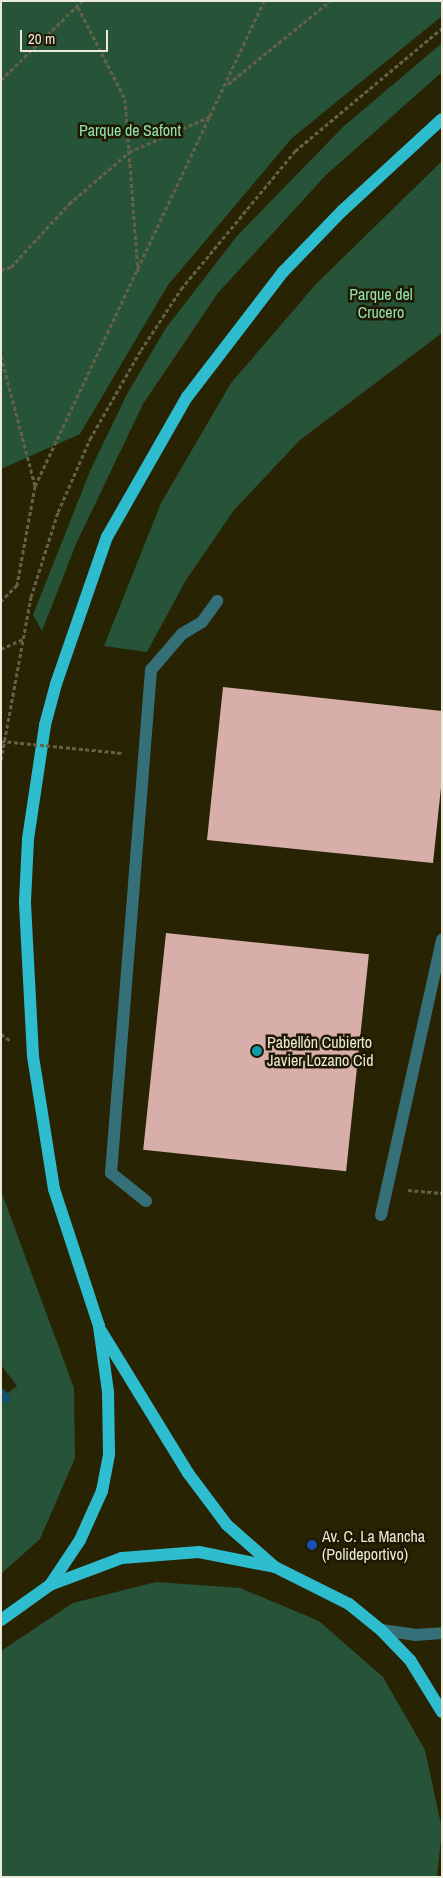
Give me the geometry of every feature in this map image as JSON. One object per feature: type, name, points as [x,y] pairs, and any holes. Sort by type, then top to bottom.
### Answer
[{"type":"main road","points":[[50,1585],[80,1540],[102,1491],[106,1472],[108,1392],[99,1326],[54,1189],[33,1056],[25,901],[28,839],[45,726],[56,684],[107,537],[187,397],[251,310],[307,246],[442,120]]},
{"type":"main road","points":[[99,1326],[188,1473],[227,1525],[275,1567],[349,1604],[382,1630],[410,1660],[442,1712]]},
{"type":"main road","points":[[1,1620],[50,1585],[122,1558],[199,1552],[275,1567]]},
{"type":"street","points":[[146,1200],[111,1173],[151,670],[182,634],[202,622],[218,600]]},
{"type":"street","points":[[382,1215],[442,940]]},
{"type":"street","points":[[382,1630],[415,1635],[442,1633]]},
{"type":"path","points":[[1,80],[78,7],[82,1]]},
{"type":"path","points":[[1,601],[17,585],[35,486],[226,86],[264,1]]},
{"type":"path","points":[[226,86],[330,1]]},
{"type":"path","points":[[78,7],[125,99],[138,272]]},
{"type":"path","points":[[1,760],[30,597],[58,512],[90,439],[181,289],[295,151],[442,28]]},
{"type":"path","points":[[1,270],[11,267],[68,204],[129,152],[211,116]]},
{"type":"path","points":[[1,356],[35,486]]},
{"type":"path","points":[[1,649],[23,639]]},
{"type":"path","points":[[1,741],[122,753]]},
{"type":"path","points":[[388,1188],[442,1193]]},
{"type":"green space","name":"Parque de Safont","points":[[1,1],[442,1],[442,16],[292,138],[168,285],[80,434],[1,469]]},
{"type":"green space","points":[[442,43],[442,72],[325,176],[218,293],[143,404],[76,544],[42,631],[33,615],[90,471],[127,394],[166,328],[237,236],[344,126]]},
{"type":"green space","name":"Parque del Crucero","points":[[442,161],[442,333],[300,440],[234,510],[186,580],[147,652],[104,646],[161,503],[231,383],[316,284]]},
{"type":"green space","points":[[1,1191],[74,1388],[75,1458],[40,1539],[1,1574],[1,1398],[17,1386],[1,1365]]},
{"type":"green space","points":[[156,1582],[240,1588],[319,1621],[383,1677],[425,1750],[442,1829],[437,1877],[1,1877],[1,1651],[73,1603]]},
{"type":"building","points":[[223,687],[442,711],[442,778],[433,863],[207,840]]},
{"type":"building","name":"Pabellón Cubierto Javier Lozano Cid","points":[[166,933],[369,954],[346,1171],[143,1150]]},
{"type":"waterway","points":[[1,1393],[6,1398]]},
{"type":"place","name":"Pabellón Cubierto Javier Lozano Cid","points":[[257,1051]]},
{"type":"place","name":"Av. C. La Mancha (Polideportivo)","points":[[312,1545]]}]
